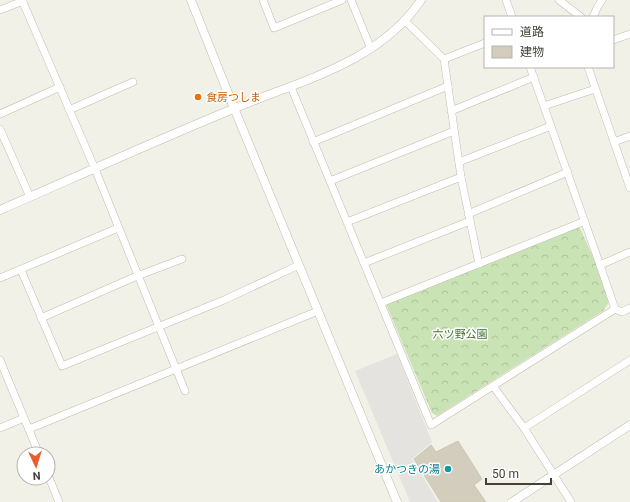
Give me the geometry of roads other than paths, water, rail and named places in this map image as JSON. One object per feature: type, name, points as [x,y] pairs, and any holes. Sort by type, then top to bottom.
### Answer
[{"type":"street","points":[[0,10],[23,0],[95,169],[137,276],[185,391]]},
{"type":"street","points":[[191,0],[234,108],[398,502]]},
{"type":"street","points":[[263,0],[274,28],[342,0]]},
{"type":"street","points":[[351,0],[371,48]]},
{"type":"street","points":[[0,210],[234,108],[291,87],[340,66],[385,39],[421,0]]},
{"type":"street","points":[[506,0],[512,16]]},
{"type":"street","points":[[559,0],[580,16]]},
{"type":"street","points":[[593,16],[602,0]]},
{"type":"street","points":[[404,20],[444,59],[461,177],[478,264]]},
{"type":"street","points":[[614,40],[630,34]]},
{"type":"street","points":[[444,59],[484,42]]},
{"type":"street","points":[[530,68],[615,309],[622,312],[630,308]]},
{"type":"street","points":[[588,68],[630,188]]},
{"type":"street","points":[[451,111],[534,77]]},
{"type":"street","points":[[69,110],[133,82]]},
{"type":"street","points":[[313,142],[448,86]]},
{"type":"street","points":[[291,87],[431,425],[615,309]]},
{"type":"street","points":[[0,114],[60,88]]},
{"type":"street","points":[[544,106],[595,89]]},
{"type":"street","points":[[459,162],[551,126]]},
{"type":"street","points":[[0,129],[30,197]]},
{"type":"street","points":[[330,181],[454,131]]},
{"type":"street","points":[[614,142],[630,136]]},
{"type":"street","points":[[364,263],[568,172]]},
{"type":"street","points":[[347,222],[461,177]]},
{"type":"street","points":[[381,303],[585,221]]},
{"type":"street","points":[[0,278],[118,228]]},
{"type":"street","points":[[600,264],[630,252]]},
{"type":"street","points":[[41,318],[137,276],[182,259]]},
{"type":"street","points":[[20,270],[62,366],[224,300],[299,265]]},
{"type":"street","points":[[29,429],[318,310]]},
{"type":"street","points":[[0,360],[3,379],[24,418],[36,446]]},
{"type":"street","points":[[524,428],[630,360]]},
{"type":"street","points":[[493,386],[524,428],[571,502]]},
{"type":"street","points":[[0,428],[24,418]]},
{"type":"street","points":[[512,502],[630,425]]},
{"type":"street","points":[[52,486],[59,502]]},
{"type":"place","name":"食房つしま","points":[[198,97]]},
{"type":"place","name":"あかつきの湯","points":[[448,469]]},
{"type":"park label","name":"六ツ野公園","points":[[460,334]]}]
